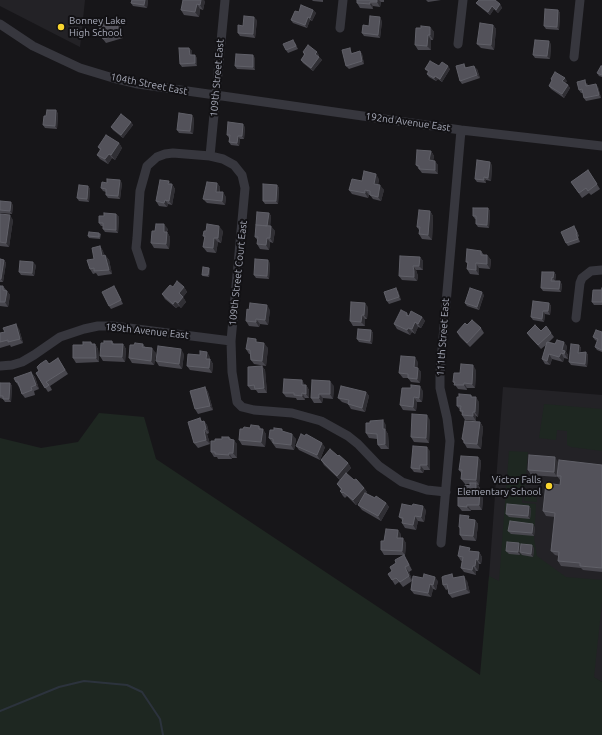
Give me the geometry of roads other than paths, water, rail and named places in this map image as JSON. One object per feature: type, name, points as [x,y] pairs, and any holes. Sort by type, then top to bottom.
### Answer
[{"type":"street","name":"109th Street East","points":[[210,156],[225,0]]},
{"type":"street","points":[[340,28],[343,0]]},
{"type":"street","points":[[458,44],[463,0]]},
{"type":"street","points":[[574,57],[580,0]]},
{"type":"street","name":"104th Street East","points":[[0,24],[33,46],[80,68],[97,74],[138,84],[215,96]]},
{"type":"street","name":"192nd Avenue East","points":[[215,96],[461,130],[602,146]]},
{"type":"street","name":"111th Street East","points":[[441,543],[450,441],[447,418],[440,388],[440,373],[461,130]]},
{"type":"street","name":"109th Street Court East","points":[[142,266],[136,248],[140,191],[147,166],[157,157],[173,153],[210,156],[234,164],[242,175],[245,188],[231,341],[232,372],[237,402],[242,407],[254,410],[292,413],[321,421],[348,436],[358,444],[379,466],[402,482],[427,490],[446,492]]},
{"type":"street","points":[[576,318],[580,283],[586,274],[591,271],[600,270]]},
{"type":"street","name":"189th Avenue East","points":[[0,366],[22,362],[60,337],[98,326],[113,326],[231,341]]},
{"type":"waterway","points":[[0,711],[59,687],[84,681],[127,685],[142,692],[160,719],[163,735]]},
{"type":"place","name":"Bonney Lake High School","points":[[61,27]]},
{"type":"place","name":"Victor Falls Elementary School","points":[[549,486]]}]
